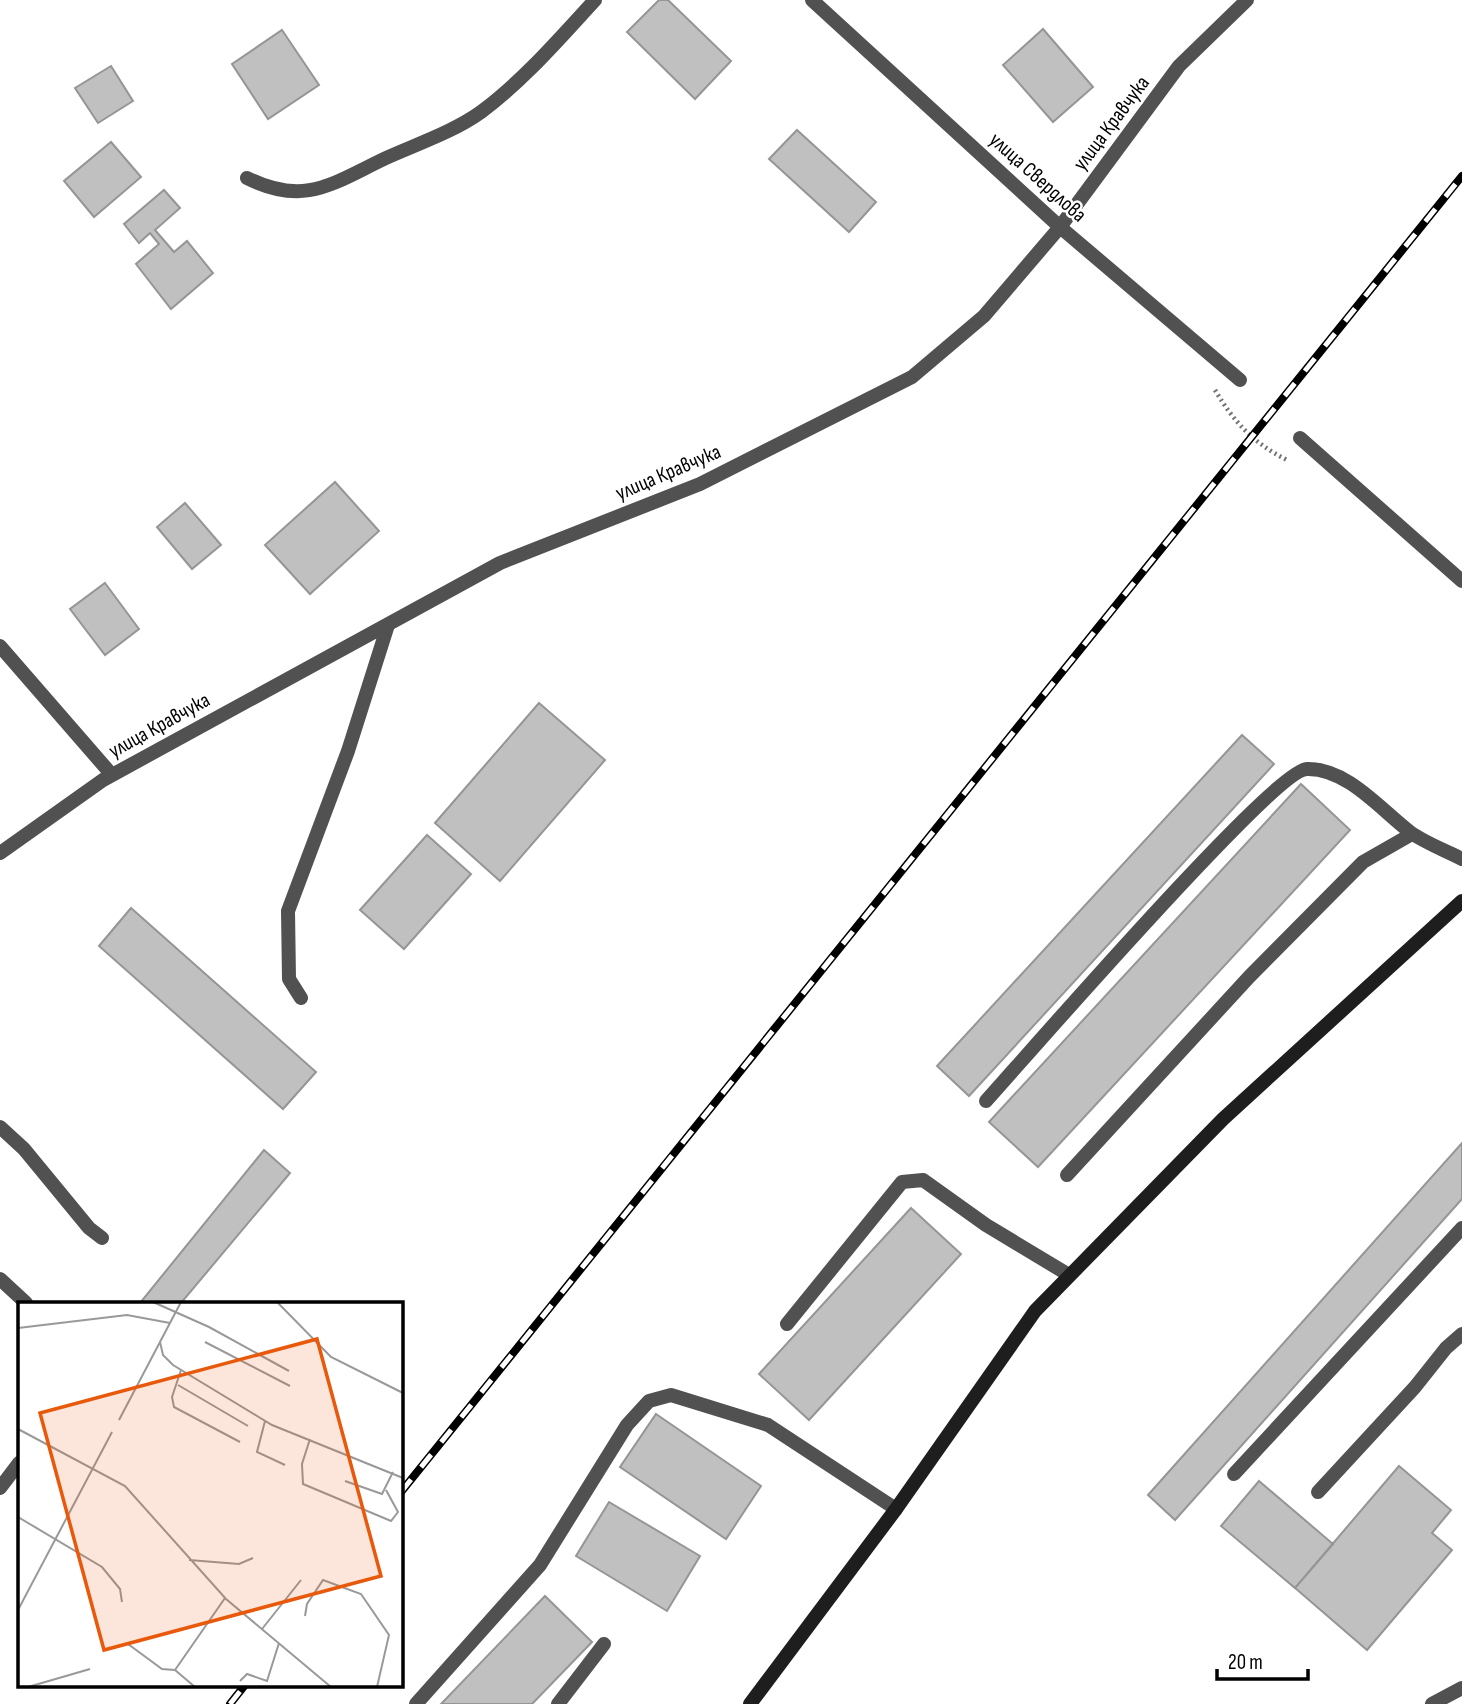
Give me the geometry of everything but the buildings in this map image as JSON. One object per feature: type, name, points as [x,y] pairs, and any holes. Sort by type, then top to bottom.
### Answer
[{"type":"main road","points":[[750,1704],[896,1509],[1035,1311],[1223,1119],[1462,901]]},
{"type":"street","points":[[247,178],[266,188],[298,194],[328,187],[433,138],[479,113],[518,82],[595,0]]},
{"type":"street","name":"улица Свердлова","points":[[812,0],[1060,227],[1240,380]]},
{"type":"street","name":"улица Кравчука","points":[[0,853],[111,775],[500,563],[700,484],[912,377],[984,316],[1060,227],[1180,66],[1247,0]]},
{"type":"street","points":[[1300,438],[1462,581]]},
{"type":"street","points":[[301,998],[289,979],[288,911],[348,751],[388,625]]},
{"type":"street","points":[[0,646],[111,775]]},
{"type":"street","points":[[986,1101],[1222,840],[1289,776],[1307,769],[1349,781],[1412,834],[1462,859]]},
{"type":"street","points":[[1067,1175],[1249,977],[1363,862],[1412,834]]},
{"type":"street","points":[[0,1126],[24,1149],[89,1227],[102,1238]]},
{"type":"street","points":[[787,1324],[902,1182],[923,1180],[986,1225],[1069,1275]]},
{"type":"street","points":[[1234,1474],[1462,1228]]},
{"type":"street","points":[[0,1279],[25,1302]]},
{"type":"street","points":[[1318,1492],[1462,1334]]},
{"type":"street","points":[[416,1704],[540,1565],[627,1425],[649,1401],[671,1395],[768,1425],[896,1509]]},
{"type":"street","points":[[0,1488],[18,1463]]},
{"type":"street","points":[[558,1704],[604,1644]]},
{"type":"street","points":[[1432,1704],[1462,1688]]},
{"type":"path","points":[[1213,387],[1233,421],[1263,448],[1299,465]]},
{"type":"railway","points":[[402,1491],[1462,176]]},
{"type":"railway","points":[[230,1704],[244,1686]]}]
